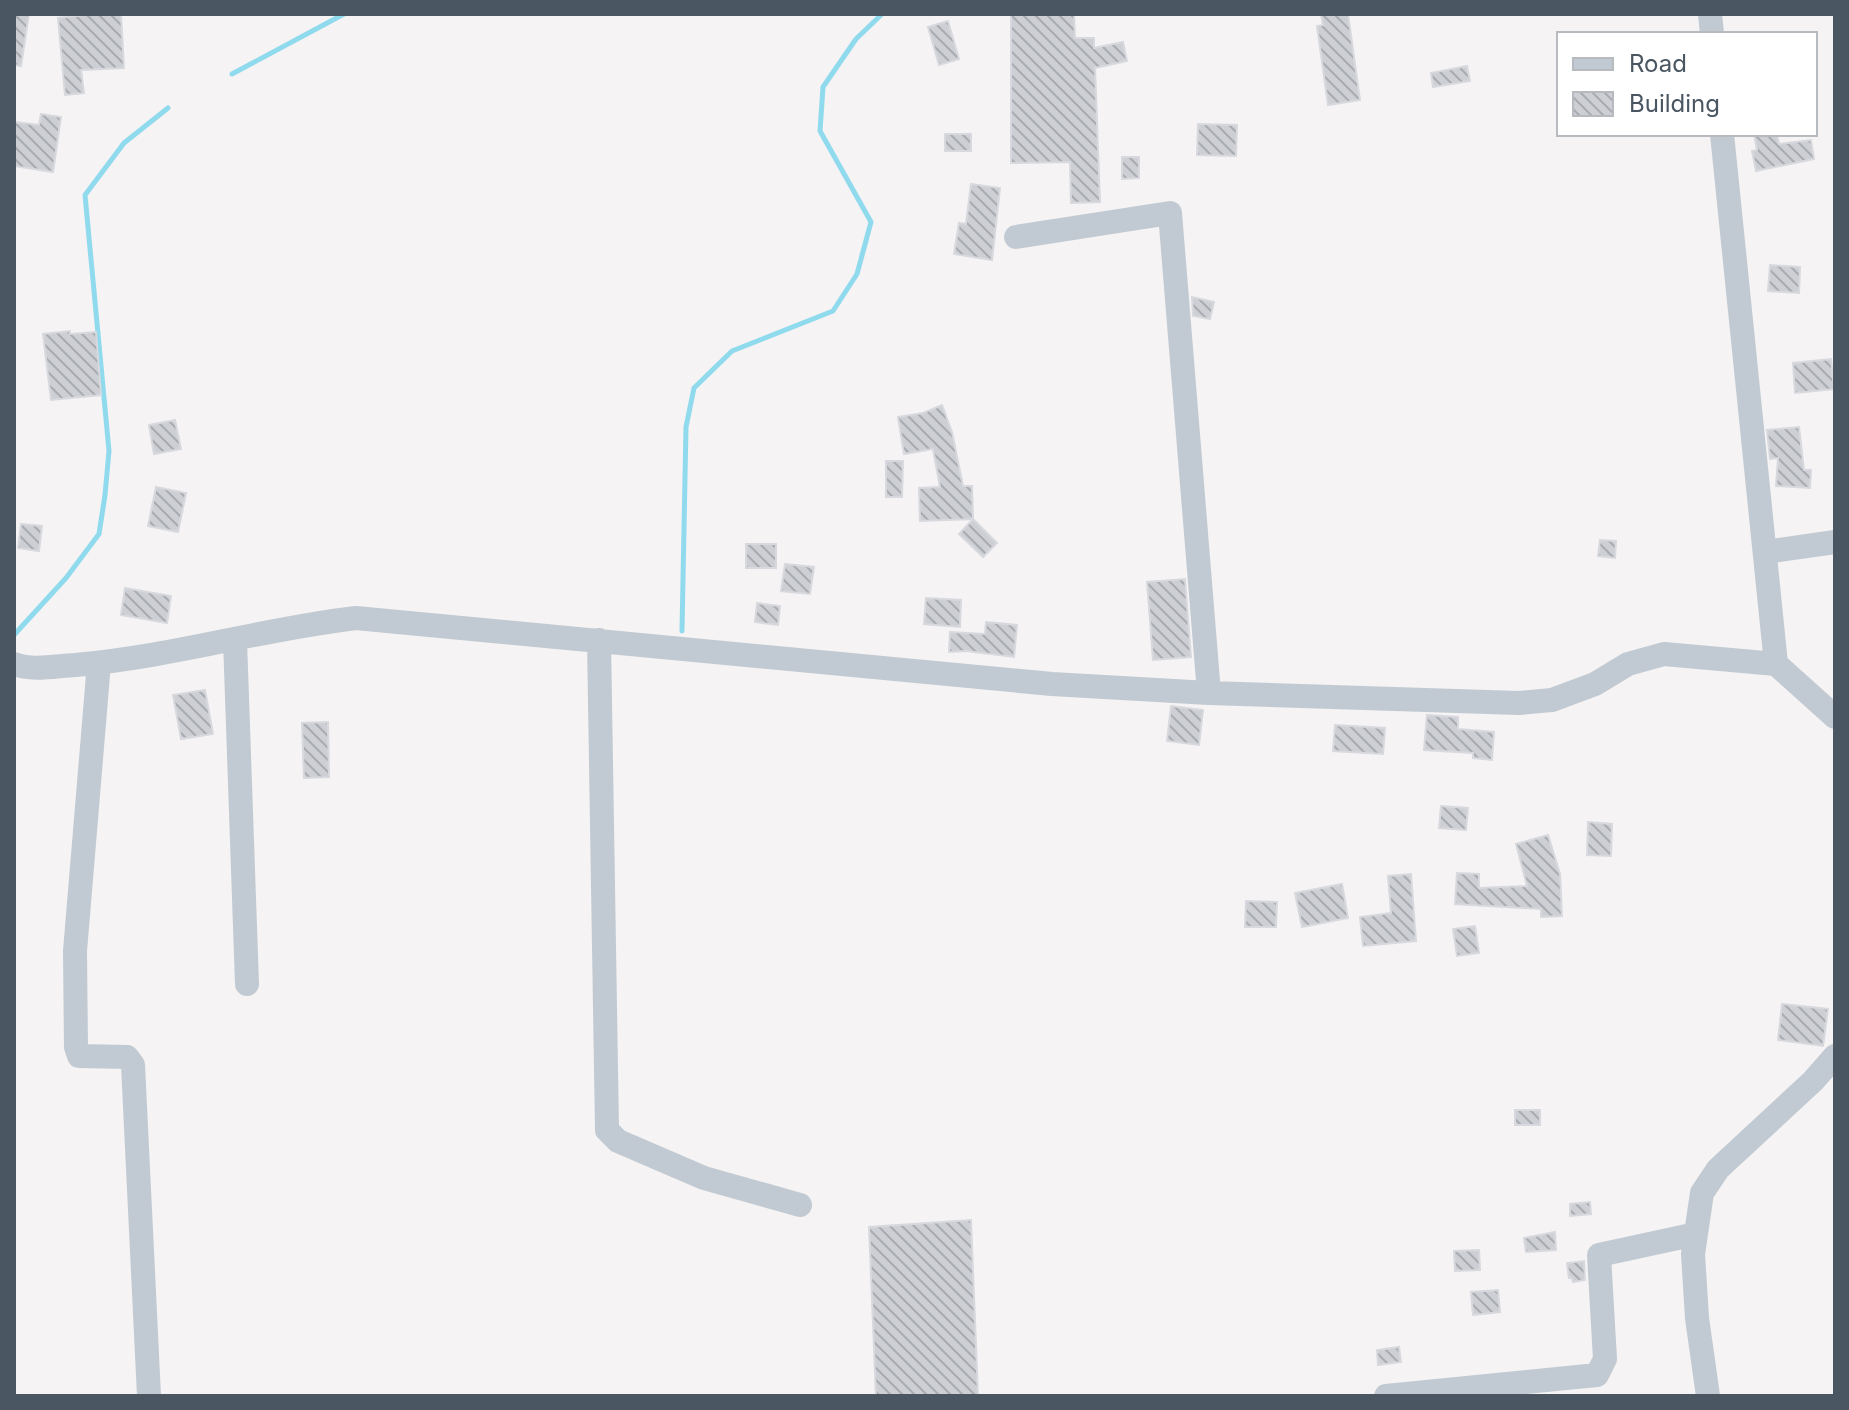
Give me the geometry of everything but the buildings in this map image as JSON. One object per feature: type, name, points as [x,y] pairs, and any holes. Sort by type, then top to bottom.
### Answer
[{"type":"street","points":[[1722,136],[1776,664]]},
{"type":"street","points":[[1016,237],[1170,213],[1209,693]]},
{"type":"street","points":[[1765,552],[1835,542]]},
{"type":"street","points":[[14,664],[26,669],[99,663],[356,618],[1052,684],[1209,693],[1519,703],[1552,700],[1595,684],[1628,664],[1664,654],[1776,664],[1835,717]]},
{"type":"street","points":[[235,640],[247,984]]},
{"type":"street","points":[[599,640],[607,1130],[618,1141],[704,1178],[800,1205]]},
{"type":"street","points":[[99,663],[75,951],[76,1047],[79,1056],[127,1057],[133,1065],[149,1396]]},
{"type":"street","points":[[1708,1396],[1697,1318],[1693,1254],[1702,1193],[1718,1169],[1813,1081],[1835,1056]]},
{"type":"street","points":[[1386,1396],[1597,1375],[1605,1359],[1599,1255],[1696,1234]]},
{"type":"waterway","points":[[232,74],[344,14]]},
{"type":"waterway","points":[[682,631],[686,427],[694,388],[732,351],[833,311],[857,274],[871,222],[820,131],[823,87],[856,39],[882,14]]},
{"type":"waterway","points":[[14,635],[66,578],[99,534],[109,451],[85,195],[124,143],[168,108]]}]
